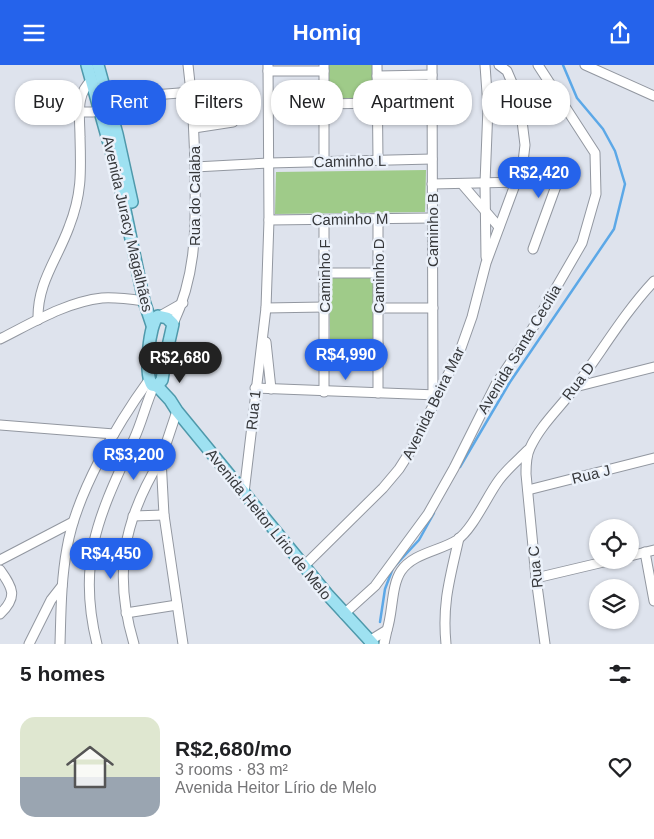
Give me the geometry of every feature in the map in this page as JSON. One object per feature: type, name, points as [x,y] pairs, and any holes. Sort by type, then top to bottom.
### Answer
[{"type":"main road","name":"Avenida Juracy Magalhães","points":[[87,65],[92,80]]},
{"type":"main road","name":"Avenida Juracy Magalhães","points":[[98,65],[100,80]]},
{"type":"main road","name":"Avenida Juracy Magalhães","points":[[107,125],[144,301],[156,319]]},
{"type":"main road","name":"Avenida Juracy Magalhães","points":[[109,125],[129,189],[156,319]]},
{"type":"main road","points":[[167,318],[173,324],[161,383],[150,387],[148,368],[156,319],[167,318]]},
{"type":"main road","name":"Avenida Heitor Lírio de Melo","points":[[164,374],[170,400],[177,411],[304,566],[349,610],[358,628],[371,642]]},
{"type":"main road","name":"Avenida Heitor Lírio de Melo","points":[[150,387],[170,400]]},
{"type":"street","name":"Rua do Calaba","points":[[188,65],[190,80]]},
{"type":"street","points":[[377,65],[377,80]]},
{"type":"street","name":"Avenida Beira Mar","points":[[485,65],[488,107],[485,183],[486,263]]},
{"type":"street","name":"Avenida Beira Mar","points":[[304,566],[392,479],[413,447],[435,395],[452,367],[468,329],[486,263],[522,162],[525,136],[521,113],[510,76],[499,65]]},
{"type":"street","name":"Avenida Santa Cecília","points":[[349,610],[375,586],[428,514],[454,468],[496,384],[527,338],[582,243],[596,194],[595,153],[538,65]]},
{"type":"street","points":[[585,65],[654,96]]},
{"type":"street","points":[[268,68],[324,68]]},
{"type":"street","name":"Rua 1","points":[[244,493],[266,308],[269,220],[268,68]]},
{"type":"street","points":[[377,76],[432,70]]},
{"type":"street","name":"Caminho B","points":[[432,70],[435,395]]},
{"type":"street","points":[[82,92],[92,80]]},
{"type":"street","points":[[38,320],[38,301],[42,286],[67,234],[79,196],[82,176],[80,125]]},
{"type":"street","name":"Rua do Calaba","points":[[173,324],[183,303],[194,255],[194,125]]},
{"type":"street","points":[[194,128],[214,125]]},
{"type":"street","points":[[324,125],[324,162]]},
{"type":"street","points":[[378,125],[378,160]]},
{"type":"street","name":"Caminho L","points":[[195,167],[268,163],[432,159]]},
{"type":"street","points":[[522,162],[552,165],[558,173],[556,186],[533,249]]},
{"type":"street","points":[[432,184],[516,182]]},
{"type":"street","points":[[462,184],[499,227]]},
{"type":"street","name":"Caminho D","points":[[378,218],[378,393]]},
{"type":"street","name":"Caminho M","points":[[269,220],[432,218]]},
{"type":"street","name":"Caminho F","points":[[324,220],[324,392]]},
{"type":"street","points":[[324,273],[378,273]]},
{"type":"street","name":"Rua D","points":[[459,538],[467,530],[500,479],[528,450],[625,317],[654,281]]},
{"type":"street","points":[[0,339],[38,320],[80,303],[116,297],[144,301]]},
{"type":"street","points":[[156,319],[183,303]]},
{"type":"street","points":[[266,308],[324,307]]},
{"type":"street","points":[[378,308],[433,308]]},
{"type":"street","name":"Rua 1","points":[[264,328],[271,389]]},
{"type":"street","points":[[324,345],[378,344]]},
{"type":"street","points":[[575,387],[654,367]]},
{"type":"street","points":[[60,644],[62,586],[67,548],[77,509],[97,466],[131,404],[150,387]]},
{"type":"street","points":[[97,644],[88,592],[89,568],[94,540],[105,503],[137,433],[150,387]]},
{"type":"street","points":[[255,388],[435,395]]},
{"type":"street","points":[[134,644],[126,613],[123,591],[124,560],[133,516],[146,485],[161,459],[177,411]]},
{"type":"street","points":[[0,425],[114,434]]},
{"type":"street","points":[[528,450],[526,463],[528,490]]},
{"type":"street","name":"Rua J","points":[[528,490],[654,458]]},
{"type":"street","points":[[161,459],[164,515],[183,644]]},
{"type":"street","name":"Rua C","points":[[528,490],[536,578],[545,644]]},
{"type":"street","points":[[133,516],[164,515]]},
{"type":"street","points":[[0,560],[73,522]]},
{"type":"street","points":[[384,644],[391,617],[397,578],[400,572],[414,559],[459,538]]},
{"type":"street","points":[[446,644],[444,625],[445,596],[459,538]]},
{"type":"street","points":[[650,551],[654,601]]},
{"type":"street","points":[[536,578],[589,565]]},
{"type":"street","points":[[0,570],[11,585],[12,591],[10,603],[0,614]]},
{"type":"street","points":[[29,644],[50,600],[62,586]]},
{"type":"street","points":[[126,613],[177,605]]},
{"type":"street","points":[[371,642],[387,630]]},
{"type":"green space","points":[[328,65],[373,65],[373,80],[353,80],[353,108],[343,108],[343,80],[328,80]]},
{"type":"green space","points":[[426,170],[425,212],[275,214],[276,172]]},
{"type":"green space","points":[[329,277],[375,277],[375,341],[330,341]]},
{"type":"waterway","points":[[460,467],[510,382],[614,229],[625,184],[615,151],[603,129],[577,98],[563,65]]},
{"type":"waterway","points":[[380,622],[385,589],[393,568],[419,540],[434,513]]}]
